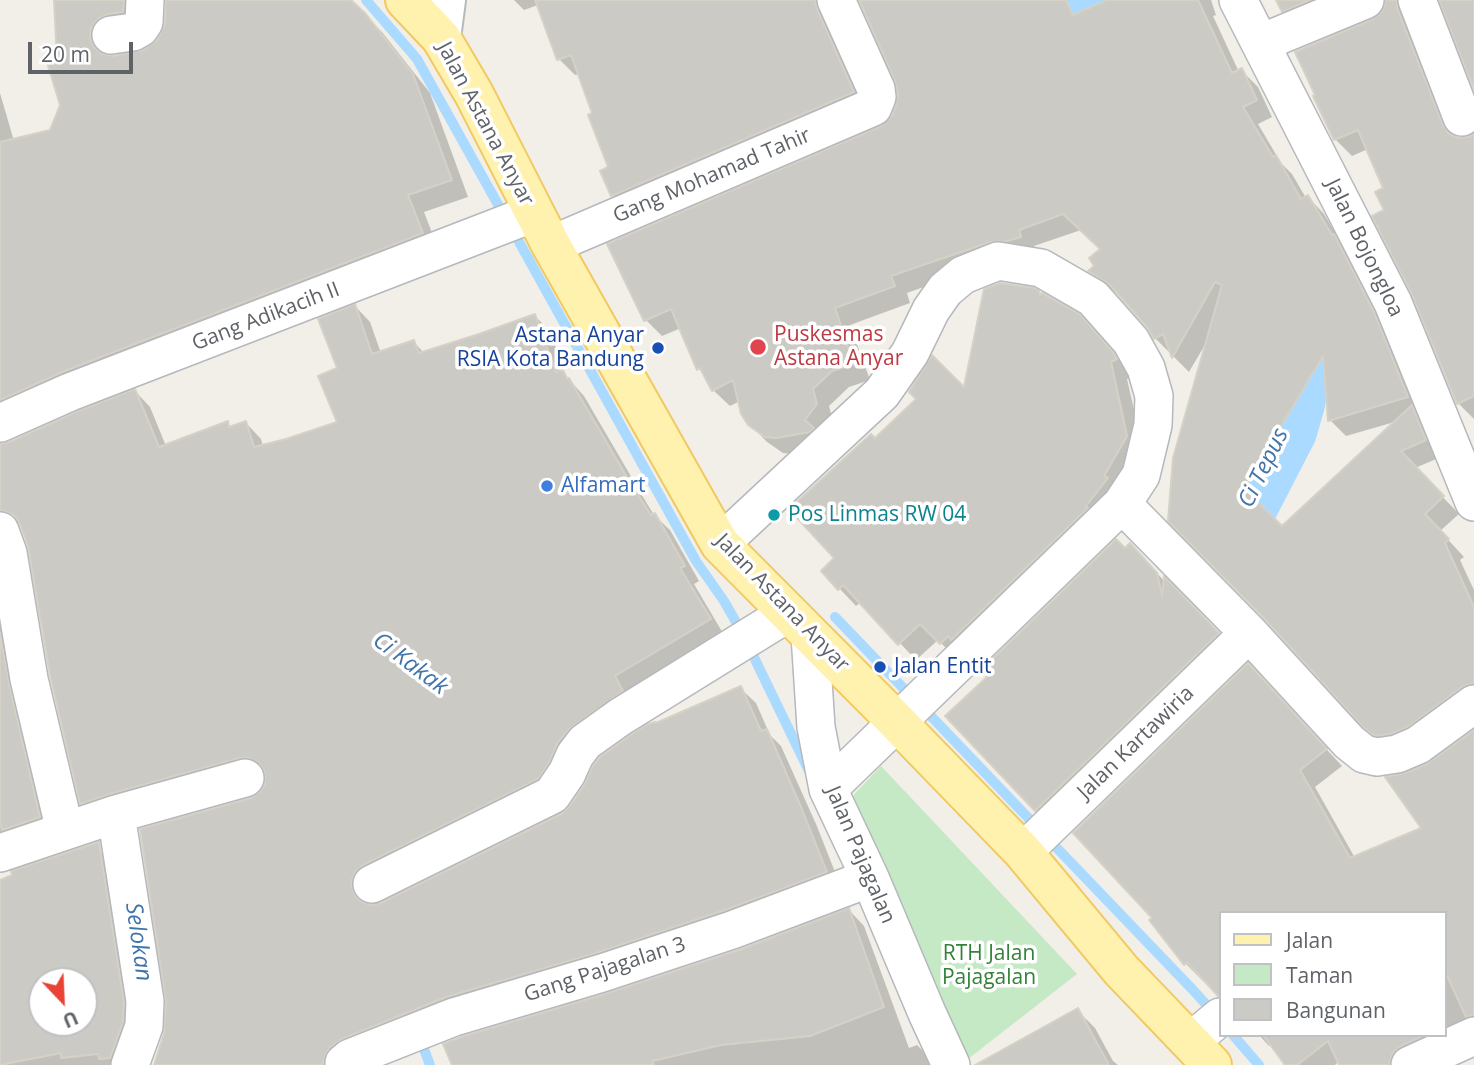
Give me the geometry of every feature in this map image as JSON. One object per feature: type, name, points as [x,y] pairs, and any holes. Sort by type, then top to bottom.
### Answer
[{"type":"main road","name":"Jalan Astana Anyar","points":[[405,0],[441,38],[474,94],[542,229],[720,544],[1023,852],[1121,970],[1208,1037]]},
{"type":"main road","points":[[441,38],[446,0]]},
{"type":"street","points":[[111,35],[133,32],[140,28],[144,22],[145,0]]},
{"type":"street","name":"Gang Mohamad Tahir","points":[[542,229],[873,107],[877,97],[876,89],[836,0]]},
{"type":"street","name":"Jalan Bojongloa","points":[[1238,0],[1393,303],[1467,465],[1474,502]]},
{"type":"street","points":[[1261,43],[1365,0]]},
{"type":"street","points":[[1417,0],[1462,117]]},
{"type":"street","name":"Gang Adikacih II","points":[[0,423],[70,392],[542,229]]},
{"type":"street","points":[[720,544],[883,393],[910,353],[931,310],[945,290],[963,275],[998,261],[1041,268],[1093,298],[1130,341],[1146,368],[1154,396],[1153,425],[1141,475],[1122,504],[828,789]]},
{"type":"street","points":[[1122,504],[1249,633],[1349,742],[1364,754],[1377,758],[1397,754],[1418,745],[1466,710]]},
{"type":"street","points":[[0,531],[8,553],[29,679],[65,831]]},
{"type":"street","points":[[372,884],[552,795],[585,743],[620,717],[799,624]]},
{"type":"street","name":"Jalan Pajagalan","points":[[799,624],[828,789],[870,878],[951,1065]]},
{"type":"street","name":"Jalan Kartawiria","points":[[1023,852],[1249,633]]},
{"type":"street","points":[[0,853],[116,814],[244,778]]},
{"type":"street","points":[[116,814],[145,1001],[144,1026],[130,1065]]},
{"type":"street","name":"Gang Pajagalan 3","points":[[344,1065],[350,1058],[454,1017],[602,973],[732,930],[870,878]]},
{"type":"street","points":[[1410,1065],[1474,1036]]},
{"type":"green space","name":"RTH Jalan Pajagalan","points":[[881,766],[1077,974],[968,1059],[849,800]]},
{"type":"building","points":[[54,0],[124,0],[123,12],[99,18],[91,28],[90,38],[94,47],[102,54],[113,56],[143,50],[157,40],[165,24],[166,0],[351,0],[365,13],[413,74],[452,180],[408,195],[423,233],[62,372],[0,400],[0,142],[50,130],[60,105],[47,62],[57,59]]},
{"type":"building","points":[[535,0],[815,0],[854,92],[611,196],[600,171],[608,167],[588,115],[592,113],[571,55],[557,60]]},
{"type":"building","points":[[859,0],[1066,0],[1073,15],[1107,0],[1198,0],[1232,73],[1242,68],[1257,100],[1243,107],[1273,157],[1276,155],[1301,199],[1308,195],[1332,235],[1334,234],[1374,312],[1408,397],[1328,421],[1323,356],[1244,488],[1282,526],[1412,405],[1426,440],[1401,451],[1444,496],[1425,514],[1449,539],[1445,543],[1474,607],[1474,683],[1462,687],[1408,727],[1391,734],[1373,735],[1264,618],[1168,521],[1173,458],[1222,285],[1215,282],[1172,358],[1163,334],[1154,339],[1147,327],[1109,284],[1088,271],[1094,266],[1089,258],[1100,249],[1063,214],[1019,230],[1021,237],[990,242],[891,276],[895,286],[835,308],[854,364],[832,371],[813,389],[817,404],[805,420],[814,428],[810,432],[776,438],[765,437],[748,425],[741,414],[733,380],[712,391],[700,368],[697,370],[671,309],[644,321],[607,244],[881,126],[892,116],[898,95],[895,81]]},
{"type":"building","points":[[1276,0],[1310,0],[1282,12]]},
{"type":"building","points":[[1386,0],[1397,0],[1397,8],[1448,133],[1458,138],[1469,137],[1474,133],[1474,396],[1457,404],[1412,295],[1372,216],[1384,210],[1375,192],[1383,188],[1358,130],[1334,140],[1295,52],[1373,19],[1382,12]]},
{"type":"building","points":[[1439,0],[1474,0],[1474,90]]},
{"type":"building","points":[[1000,283],[1034,288],[1040,295],[1042,293],[1080,314],[1114,353],[1117,359],[1111,362],[1127,436],[1104,476],[1108,478],[1086,506],[1088,508],[951,640],[948,636],[940,644],[920,624],[898,645],[843,585],[838,590],[821,571],[834,558],[789,509],[871,434],[875,438],[916,399],[909,392],[932,355],[964,387],[984,289]]},
{"type":"building","points":[[355,304],[372,354],[414,340],[419,353],[535,314],[556,372],[563,370],[567,379],[569,378],[631,484],[651,515],[655,513],[685,566],[680,568],[711,619],[615,676],[623,691],[569,729],[558,742],[538,779],[363,865],[355,872],[351,882],[354,894],[360,901],[370,905],[381,903],[561,814],[569,807],[600,757],[632,734],[646,725],[741,686],[761,731],[767,729],[827,872],[725,910],[596,953],[446,997],[342,1039],[330,1047],[323,1064],[320,1065],[154,1065],[164,1033],[166,1002],[140,829],[251,798],[260,792],[265,784],[265,773],[259,763],[250,758],[239,758],[80,804],[50,675],[28,546],[14,515],[0,511],[0,444],[135,389],[159,447],[228,421],[229,427],[246,421],[254,447],[337,422],[318,376],[337,368],[318,319]]},
{"type":"building","points":[[1116,539],[1125,548],[1130,543],[1157,573],[1162,596],[1164,576],[1219,633],[1035,811],[945,716],[987,677],[980,671]]},
{"type":"building","points":[[0,633],[40,817],[2,830],[0,820]]},
{"type":"building","points":[[1248,663],[1327,749],[1300,770],[1350,858],[1421,828],[1385,777],[1427,764],[1474,730],[1474,1015],[1466,1017],[1446,973],[1446,911],[1218,911],[1218,996],[1187,962],[1184,965],[1149,920],[1152,918],[1073,833]]},
{"type":"building","points":[[99,842],[124,1002],[123,1022],[110,1058],[99,1059],[98,1054],[61,1058],[61,1053],[0,1065],[0,880],[12,875],[11,871]]},
{"type":"building","points":[[849,908],[884,1007],[810,1036],[721,1045],[652,1061],[654,1065],[452,1065],[443,1044],[739,950]]},
{"type":"building","points":[[1078,1008],[1109,1065],[975,1065]]},
{"type":"building","points":[[1264,1037],[1421,1037],[1393,1052],[1389,1065],[1339,1065],[1328,1041],[1297,1065],[1285,1065]]},
{"type":"waterway","points":[[366,0],[417,59],[501,210]]},
{"type":"waterway","name":"Ci Tepus","points":[[1082,0],[1127,84]]},
{"type":"waterway","points":[[513,231],[696,561],[740,629]]},
{"type":"waterway","name":"Ci Tepus","points":[[1260,569],[1244,551],[1238,537],[1237,524],[1286,429],[1294,401],[1299,357],[1288,321]]},
{"type":"waterway","points":[[835,617],[907,692]]},
{"type":"waterway","points":[[749,647],[809,771]]},
{"type":"waterway","name":"Ci Tepus","points":[[1373,649],[1397,661],[1440,719],[1474,774]]},
{"type":"waterway","points":[[927,712],[1035,825]]},
{"type":"waterway","points":[[1054,845],[1212,1011]]},
{"type":"waterway","points":[[419,1036],[430,1065]]},
{"type":"waterway","points":[[1235,1037],[1259,1065]]},
{"type":"place","name":"Puskesmas Astana Anyar","points":[[758,347]]},
{"type":"place","name":"Astana Anyar RSIA Kota Bandung","points":[[658,348]]},
{"type":"place","name":"Alfamart","points":[[547,486]]},
{"type":"place","name":"Pos Linmas RW 04","points":[[774,515]]},
{"type":"place","name":"Jalan Entit","points":[[880,667]]},
{"type":"water label","name":"Ci Kakak","points":[[410,664]]},
{"type":"water label","name":"Selokan","points":[[138,942]]}]
